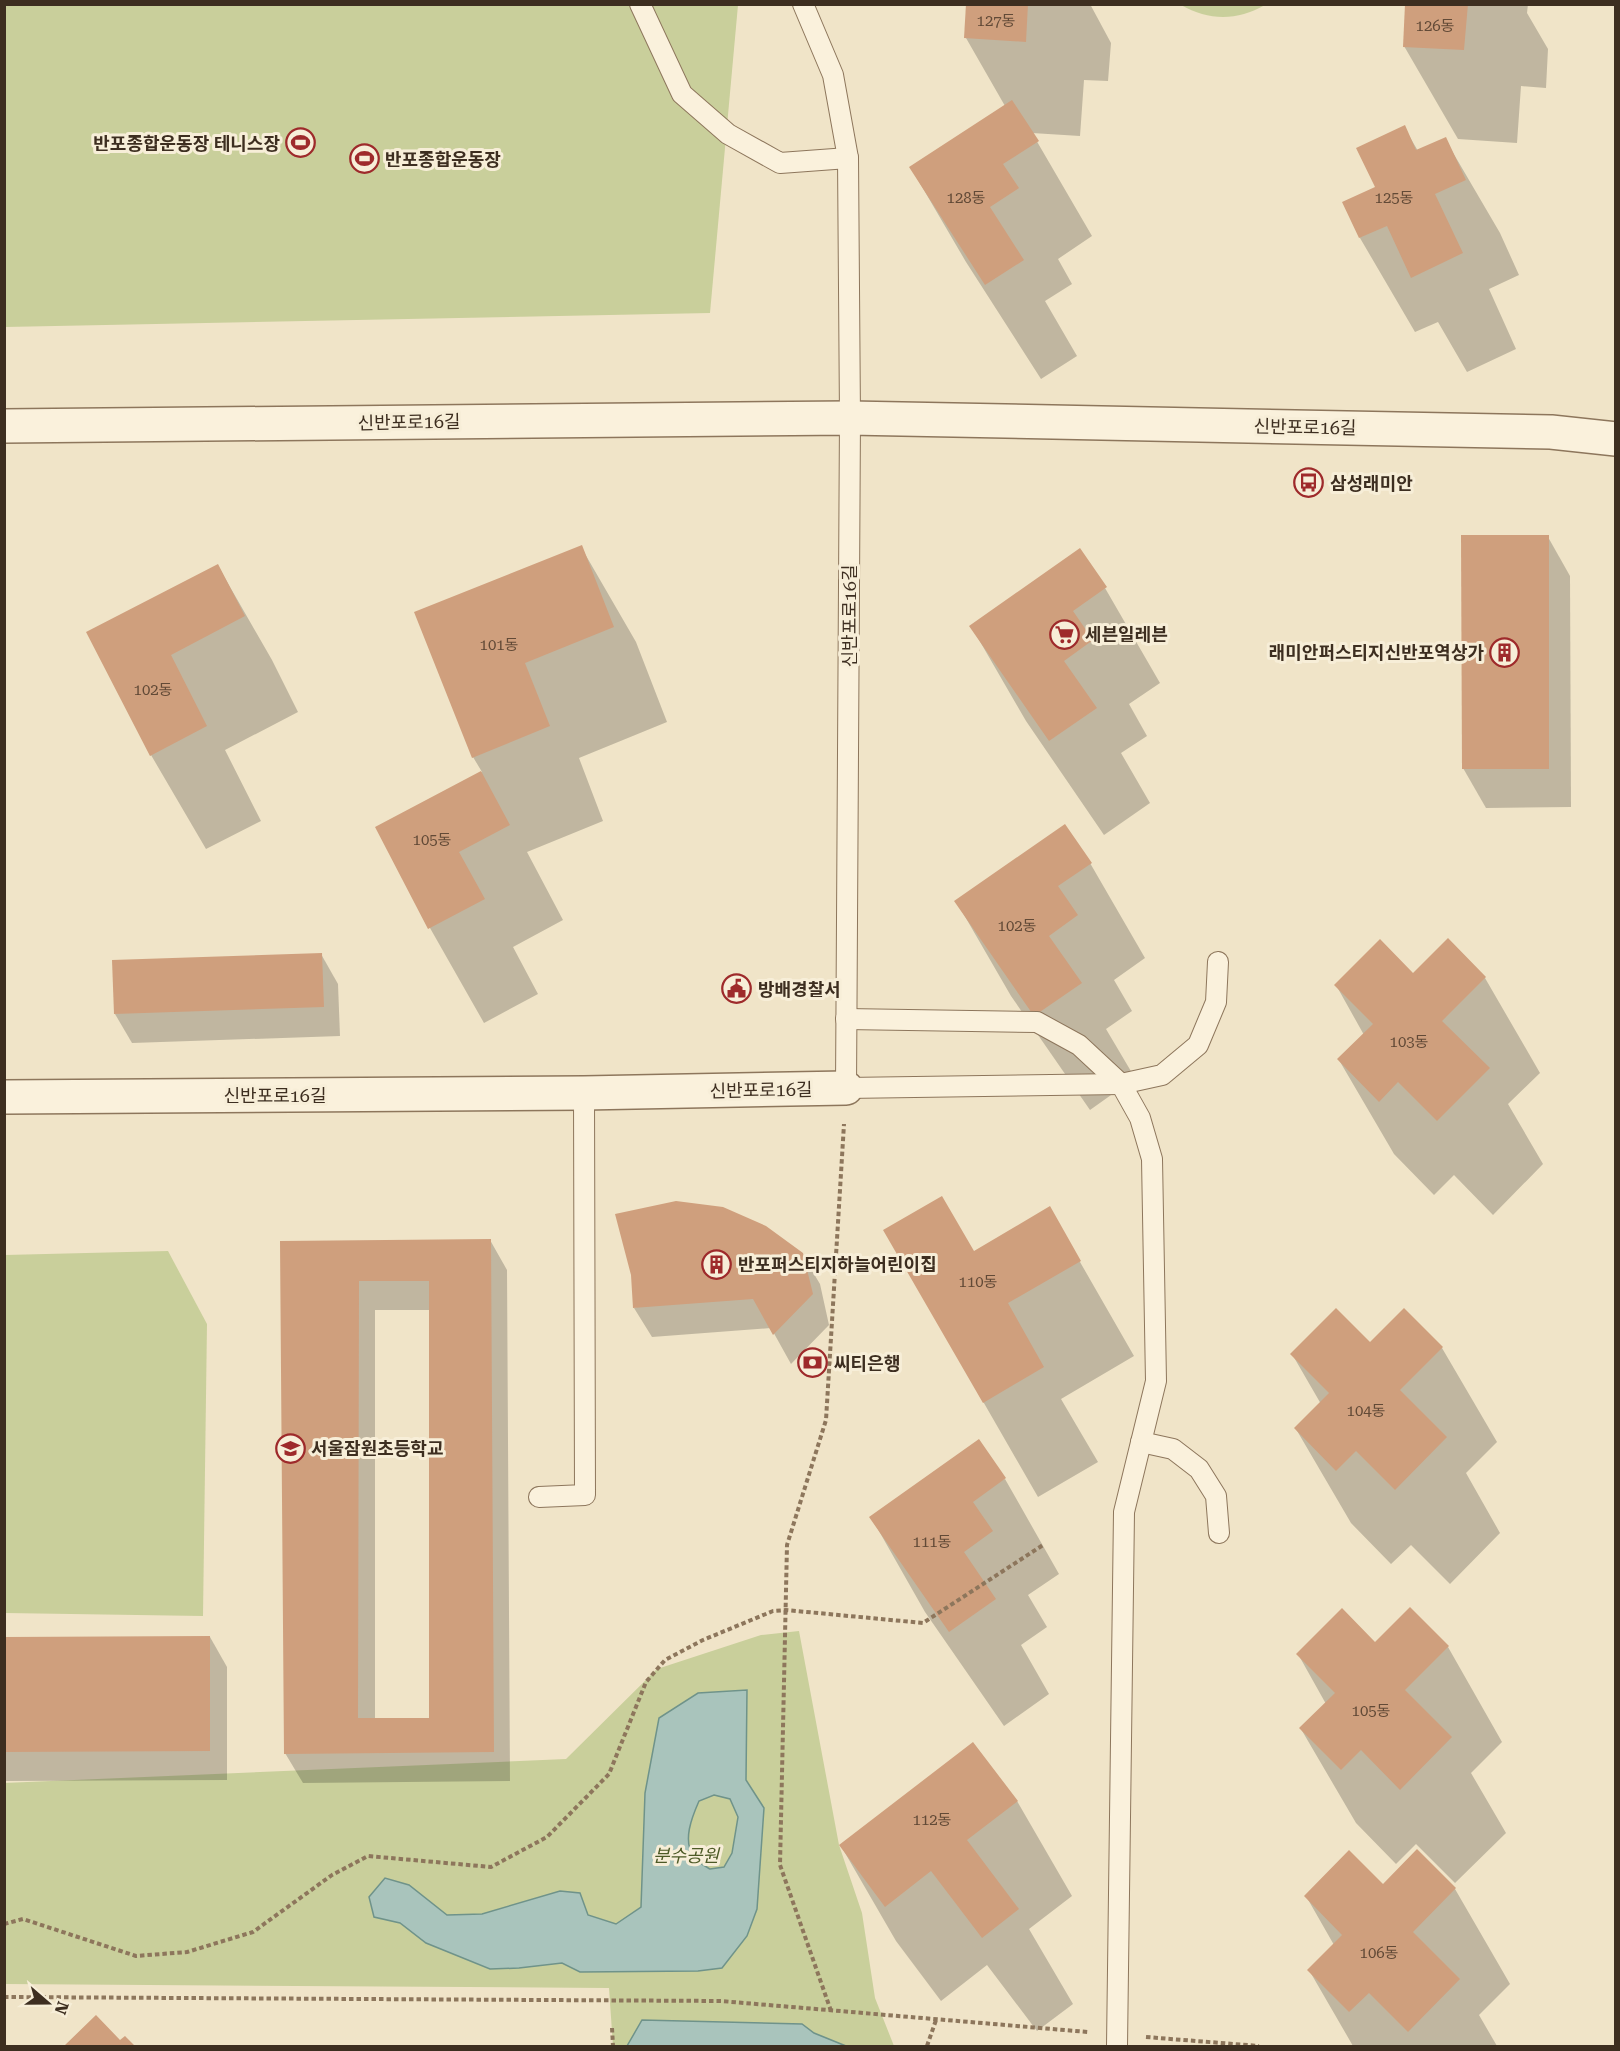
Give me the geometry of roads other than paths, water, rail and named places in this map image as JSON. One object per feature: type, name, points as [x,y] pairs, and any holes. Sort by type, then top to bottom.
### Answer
[{"type":"street","name":"신반포로16길","points":[[4,426],[850,418],[1551,432],[1616,439]]},
{"type":"street","name":"신반포로16길","points":[[4,1097],[584,1093],[846,1088]]},
{"type":"lane","points":[[640,4],[682,94],[729,134],[780,163],[848,158]]},
{"type":"lane","points":[[803,4],[833,75],[848,158],[850,418]]},
{"type":"lane","name":"신반포로16길","points":[[846,1088],[850,418]]},
{"type":"lane","points":[[846,1088],[1121,1084],[1162,1075],[1198,1045],[1216,1002],[1218,962]]},
{"type":"lane","points":[[846,1019],[1037,1022],[1079,1045],[1121,1084],[1140,1118],[1152,1159],[1156,1381],[1124,1512],[1117,2040]]},
{"type":"lane","points":[[539,1497],[585,1495],[584,1093]]},
{"type":"lane","points":[[1141,1442],[1173,1449],[1199,1469],[1216,1496],[1219,1533]]},
{"type":"water","points":[[747,1690],[746,1780],[764,1808],[757,1909],[747,1936],[722,1968],[698,1971],[580,1972],[562,1963],[490,1969],[426,1943],[400,1923],[374,1917],[369,1897],[385,1878],[409,1885],[447,1915],[482,1914],[560,1891],[580,1893],[588,1915],[616,1924],[641,1907],[645,1793],[659,1718],[698,1693]],"holes":[[[714,1795],[730,1799],[738,1817],[732,1853],[724,1867],[710,1869],[697,1861],[690,1851],[688,1836],[691,1822],[699,1801]]]},
{"type":"water","points":[[642,2020],[802,2024],[814,2033],[846,2046],[627,2046]]},
{"type":"place","name":"반포종합운동장 테니스장","points":[[301,143]]},
{"type":"place","name":"반포종합운동장","points":[[364,159]]},
{"type":"place","name":"삼성래미안","points":[[1309,483]]},
{"type":"place","name":"세븐일레븐","points":[[1064,634]]},
{"type":"place","name":"래미안퍼스티지신반포역상가","points":[[1505,652]]},
{"type":"place","name":"방배경찰서","points":[[737,989]]},
{"type":"place","name":"반포퍼스티지하늘어린이집","points":[[717,1264]]},
{"type":"place","name":"씨티은행","points":[[813,1363]]},
{"type":"place","name":"서울잠원초등학교","points":[[290,1448]]},
{"type":"park label","name":"분수공원","points":[[686,1855]]}]
